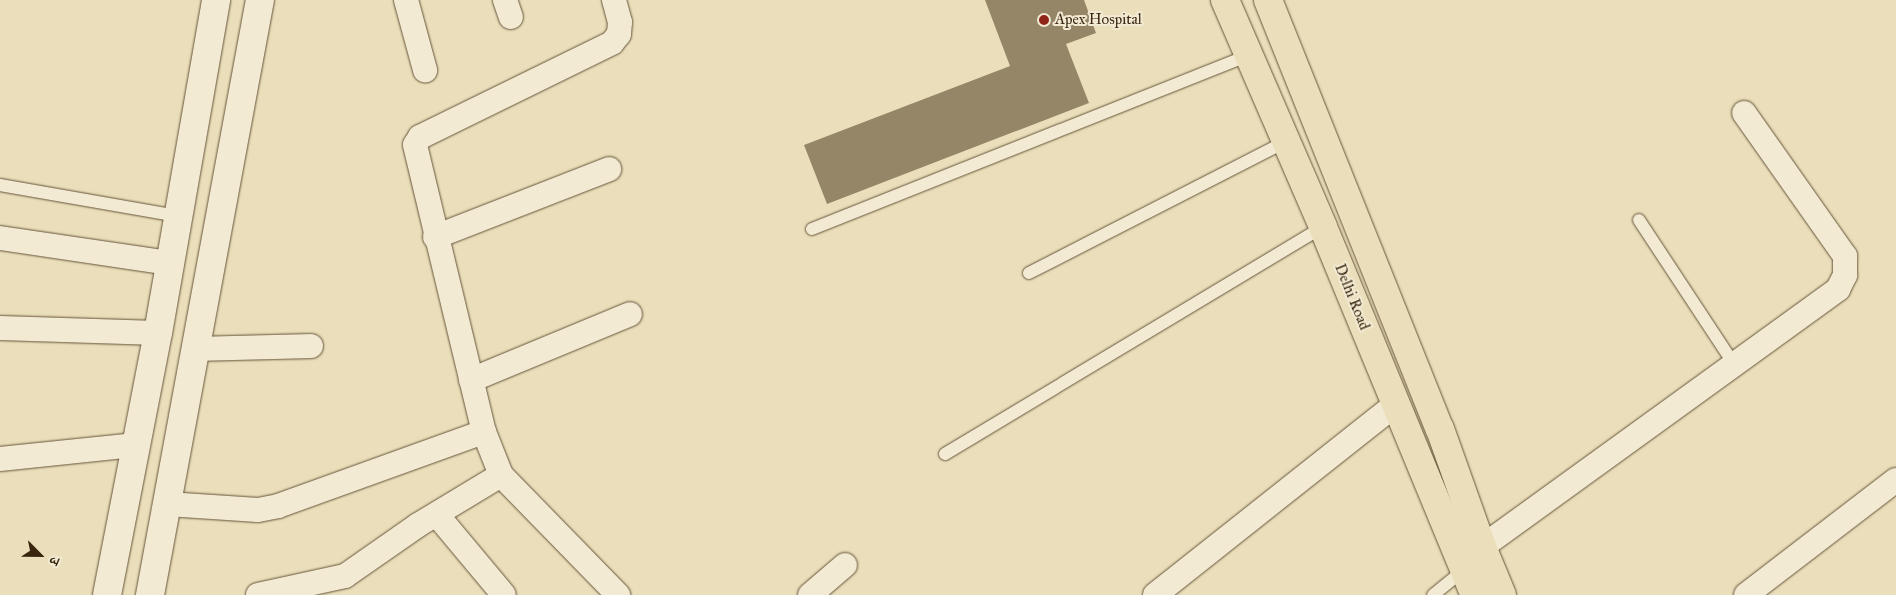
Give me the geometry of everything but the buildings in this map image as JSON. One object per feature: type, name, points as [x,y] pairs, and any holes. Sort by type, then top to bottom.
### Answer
[{"type":"main road","name":"Delhi Road","points":[[1225,0],[1324,227],[1395,405],[1475,595]]},
{"type":"main road","points":[[1268,0],[1440,430],[1482,548],[1502,595]]},
{"type":"street","points":[[107,595],[158,333],[216,0]]},
{"type":"street","points":[[150,595],[260,0]]},
{"type":"street","points":[[406,0],[425,70]]},
{"type":"street","points":[[614,0],[620,22],[619,34],[612,43],[420,136],[415,145],[415,156],[484,432],[502,475],[618,595]]},
{"type":"street","points":[[1482,548],[1838,289],[1845,275],[1845,256],[1744,113]]},
{"type":"street","points":[[435,237],[610,169]]},
{"type":"street","points":[[0,238],[170,263]]},
{"type":"street","points":[[471,380],[630,314]]},
{"type":"street","points":[[0,328],[158,333]]},
{"type":"street","points":[[196,349],[311,346]]},
{"type":"street","points":[[1155,595],[1395,405]]},
{"type":"street","points":[[167,504],[258,510],[278,506],[484,432]]},
{"type":"street","points":[[0,458],[136,445]]},
{"type":"street","points":[[258,595],[317,590],[364,565],[418,525],[502,475]]},
{"type":"street","points":[[1746,595],[1896,480]]},
{"type":"street","points":[[437,515],[504,595]]},
{"type":"street","points":[[810,595],[845,564]]},
{"type":"lane","points":[[812,229],[1249,55]]},
{"type":"lane","points":[[1029,273],[1287,141]]},
{"type":"lane","points":[[0,185],[178,216]]},
{"type":"lane","points":[[1639,220],[1734,364]]},
{"type":"lane","points":[[945,454],[1324,227]]},
{"type":"lane","points":[[1433,595],[1465,570]]},
{"type":"place","name":"Apex Hospital","points":[[1044,20]]}]
